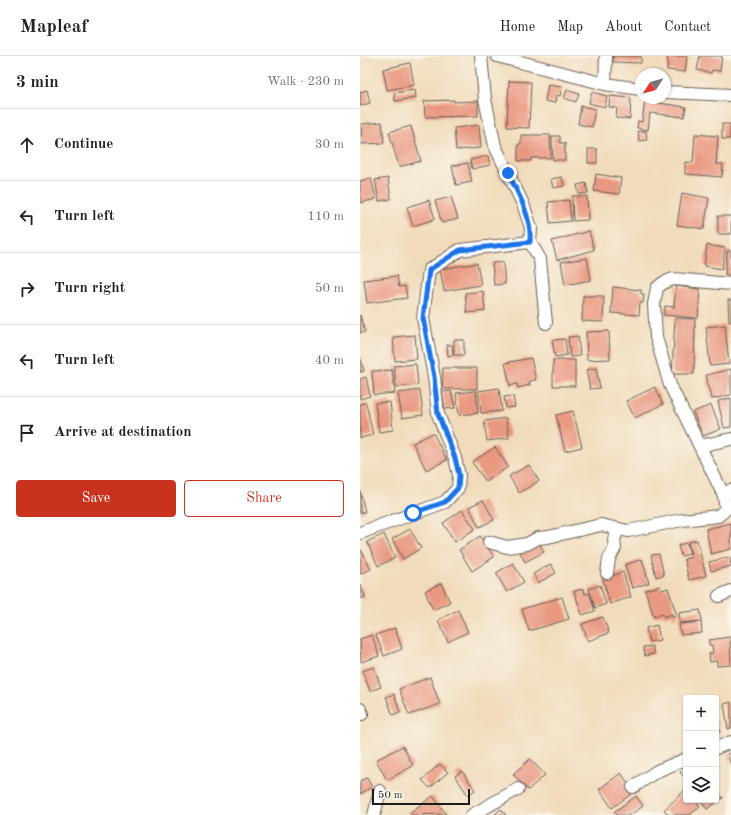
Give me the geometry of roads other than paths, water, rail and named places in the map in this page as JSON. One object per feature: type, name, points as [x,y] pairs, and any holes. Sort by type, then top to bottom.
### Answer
[{"type":"street","points":[[481,56],[485,99],[495,146],[523,204],[531,228],[530,242],[540,259],[546,323]]},
{"type":"street","points":[[497,56],[605,84],[635,88]]},
{"type":"street","points":[[605,84],[606,56]]},
{"type":"street","points":[[671,92],[731,95]]},
{"type":"street","points":[[360,533],[445,502],[458,488],[459,475],[455,458],[438,414],[434,377],[423,318],[429,270],[460,250],[530,242]]},
{"type":"street","points":[[489,542],[507,547],[527,544],[538,538],[555,536],[601,525],[628,531],[682,520],[718,516],[726,509],[728,493],[700,446],[670,385],[656,337],[655,298],[657,288],[663,283],[673,279],[731,284]]},
{"type":"street","points":[[700,446],[731,439]]},
{"type":"street","points":[[607,573],[618,529]]},
{"type":"street","points":[[719,596],[731,591]]},
{"type":"street","points":[[719,747],[731,742]]},
{"type":"street","points":[[633,787],[657,771],[683,760]]},
{"type":"street","points":[[472,815],[518,789]]},
{"type":"street","points":[[374,815],[380,791]]}]
